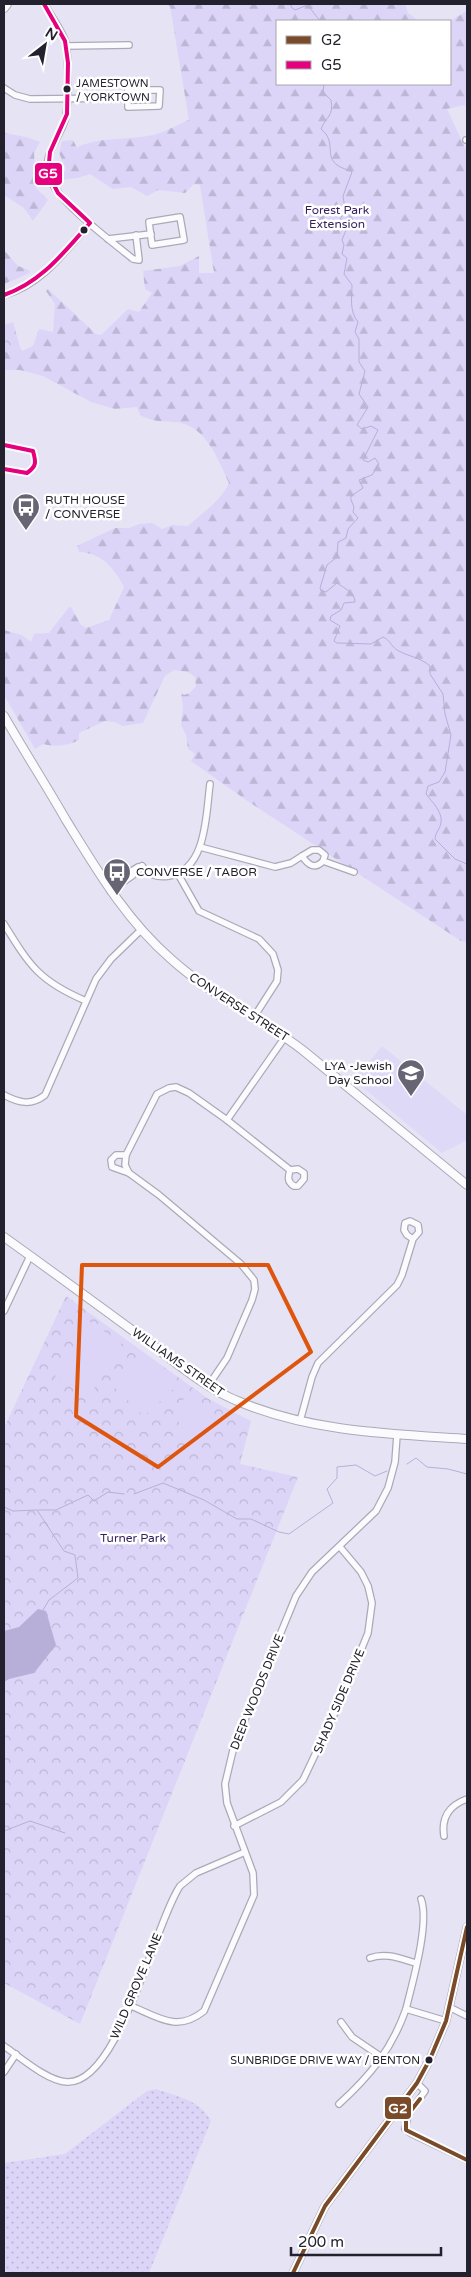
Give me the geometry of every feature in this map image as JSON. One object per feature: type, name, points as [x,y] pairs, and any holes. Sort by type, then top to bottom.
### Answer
[{"type":"main road","points":[[4,8],[7,4]]},
{"type":"main road","name":"CONVERSE STREET","points":[[4,716],[108,889],[141,930],[189,974],[221,998],[285,1037],[467,1186]]},
{"type":"main road","name":"WILLIAMS STREET","points":[[4,1236],[208,1386],[238,1402],[300,1421],[357,1432],[467,1439]]},
{"type":"street","points":[[44,4],[64,38],[66,46],[66,118],[50,152],[48,173],[58,193],[132,259],[139,260],[136,235]]},
{"type":"street","points":[[66,46],[129,45]]},
{"type":"street","points":[[4,88],[25,99],[128,98]]},
{"type":"street","points":[[128,90],[160,90],[159,106],[128,107],[128,98],[128,90]]},
{"type":"street","points":[[180,217],[184,240],[152,245],[151,234],[148,222],[180,217]]},
{"type":"street","points":[[4,295],[19,291],[40,278],[90,223]]},
{"type":"street","points":[[108,239],[151,234]]},
{"type":"street","points":[[108,889],[142,866],[149,873],[156,876],[178,874],[193,860],[200,847],[210,784]]},
{"type":"street","points":[[200,847],[275,867],[291,863],[302,856],[312,850],[319,850],[324,855],[323,861],[319,865],[313,866],[308,864],[302,856]]},
{"type":"street","points":[[323,861],[354,872]]},
{"type":"street","points":[[178,874],[192,902],[201,912],[259,939],[273,954],[278,970],[277,981],[254,1017]]},
{"type":"street","points":[[4,924],[34,970],[62,991],[86,1001]]},
{"type":"street","points":[[4,1095],[24,1103],[36,1101],[45,1095],[91,988],[106,966],[141,930]]},
{"type":"street","points":[[227,1120],[285,1037]]},
{"type":"street","points":[[129,1173],[126,1165],[126,1155],[154,1100],[160,1092],[176,1087],[184,1090],[227,1120],[290,1170]]},
{"type":"street","points":[[126,1155],[114,1156],[110,1163],[114,1168],[129,1173],[159,1194],[241,1264],[254,1280],[255,1289],[252,1300],[227,1358],[208,1386]]},
{"type":"street","points":[[300,1421],[316,1365],[325,1354],[397,1285],[402,1275],[413,1238]]},
{"type":"street","points":[[4,1311],[30,1256]]},
{"type":"street","name":"DEEP WOODS DRIVE","points":[[130,2006],[175,2023],[192,2020],[204,2011],[254,1895],[253,1873],[227,1803],[225,1784],[234,1746],[296,1596],[312,1572],[376,1511],[388,1488],[395,1462],[397,1435]]},
{"type":"street","name":"SHADY SIDE DRIVE","points":[[234,1826],[281,1802],[303,1780],[336,1710],[368,1633],[372,1603],[368,1586],[361,1572],[340,1547]]},
{"type":"street","points":[[444,1836],[443,1824],[447,1812],[456,1804],[467,1799]]},
{"type":"street","name":"WILD GROVE LANE","points":[[4,2046],[55,2079],[70,2082],[82,2078],[98,2065],[111,2046],[130,2006],[172,1900],[180,1886],[196,1873],[245,1852]]},
{"type":"street","points":[[339,2104],[366,2079],[383,2058],[393,2042],[406,2010],[423,1922],[421,1900]]},
{"type":"street","points":[[293,2273],[326,2206],[417,2082],[430,2059],[446,2021],[467,1927]]},
{"type":"street","points":[[370,1958],[378,1955],[389,1955],[416,1962]]},
{"type":"street","points":[[449,2007],[467,2016]]},
{"type":"street","points":[[406,2010],[446,2021]]},
{"type":"street","points":[[341,2022],[352,2038],[383,2058]]},
{"type":"street","points":[[4,2072],[16,2054]]},
{"type":"street","points":[[417,2082],[425,2091],[408,2115],[405,2129],[467,2160]]},
{"type":"highlighted area","points":[[82,1265],[268,1265],[311,1352],[158,1467],[76,1416]]},
{"type":"shaded area","name":"LYA -Jewish Day School","points":[[382,1046],[467,1115],[467,1140],[442,1153],[354,1080]]},
{"type":"shaded area","points":[[38,1609],[46,1611],[56,1645],[34,1673],[4,1682],[4,1631],[19,1627]]},
{"type":"green space","name":"Forest Park Extension","points":[[164,4],[405,4],[408,13],[418,20],[276,20],[276,85],[451,85],[451,20],[467,11],[467,84],[465,105],[447,109],[467,152],[467,942],[461,941],[246,800],[191,761],[195,754],[188,749],[186,735],[181,725],[183,707],[181,693],[184,695],[190,693],[196,686],[195,677],[188,672],[174,670],[165,676],[143,723],[123,726],[105,721],[79,733],[79,740],[70,744],[43,744],[35,749],[4,695],[4,630],[22,635],[31,642],[34,634],[49,633],[69,607],[71,607],[81,625],[86,628],[109,620],[124,587],[106,563],[94,555],[79,552],[77,546],[115,528],[129,528],[139,524],[152,523],[162,529],[172,525],[188,526],[217,501],[229,483],[207,441],[193,428],[185,424],[146,418],[140,415],[137,407],[115,409],[91,402],[43,376],[20,370],[4,370],[4,351],[20,347],[22,351],[33,346],[39,329],[53,332],[55,304],[46,291],[48,289],[96,334],[101,335],[128,309],[139,312],[152,293],[145,289],[143,271],[180,266],[199,256],[199,273],[214,273],[200,185],[194,184],[185,193],[158,190],[147,196],[131,187],[113,189],[90,174],[78,178],[60,180],[66,169],[59,153],[62,141],[73,140],[77,148],[84,144],[103,140],[144,137],[189,120],[170,6]]},
{"type":"green space","points":[[4,133],[40,142],[34,153],[36,188],[48,200],[33,221],[24,208],[4,195]]},
{"type":"green space","points":[[4,250],[18,266],[29,270],[30,273],[4,284]]},
{"type":"green space","points":[[13,322],[20,347],[4,351],[4,325]]},
{"type":"green space","name":"Turner Park","points":[[66,1296],[207,1398],[251,1421],[240,1464],[298,1477],[80,2024],[4,1983],[4,1428]]},
{"type":"green space","points":[[87,1320],[122,1343],[108,1364],[73,1341]]},
{"type":"green space","points":[[74,1344],[95,1359],[101,1370],[97,1384],[88,1398],[55,1377]]},
{"type":"green space","points":[[138,1359],[146,1361],[178,1385],[144,1416],[111,1384],[121,1370]]},
{"type":"green space","points":[[184,1398],[216,1415],[200,1447],[187,1438],[180,1426],[180,1405]]},
{"type":"green space","points":[[156,2089],[194,2103],[211,2121],[149,2273],[4,2273],[4,2163],[65,2154],[147,2091]]},
{"type":"waterway","points":[[291,4],[291,7],[295,10],[305,6],[310,8],[319,20]]},
{"type":"waterway","points":[[324,85],[323,92],[331,100],[332,106],[329,116],[321,129],[326,134],[330,143],[333,161],[352,172],[343,196],[345,209],[340,220],[346,230],[342,240],[344,245],[342,254],[347,258],[344,274],[352,285],[352,309],[358,322],[355,332],[359,339],[359,362],[365,371],[359,394],[368,407],[357,425],[362,429],[371,426],[378,430],[363,460],[368,462],[375,458],[379,464],[372,475],[359,480],[363,488],[351,496],[354,507],[353,512],[358,518],[348,529],[346,538],[338,542],[337,557],[327,565],[320,588],[321,591],[326,592],[337,583],[349,591],[355,599],[355,602],[344,603],[341,610],[331,616],[330,620],[340,626],[334,641],[337,643],[371,644],[383,637],[397,650],[430,666],[430,674],[443,694],[445,714],[451,735],[445,772],[439,782],[428,786],[426,794],[437,807],[441,819],[435,839],[455,859],[467,864]]},
{"type":"waterway","points":[[407,1464],[416,1458],[427,1467],[448,1469],[467,1474]]},
{"type":"waterway","points":[[134,1494],[163,1483],[204,1500],[237,1519],[251,1519],[279,1532],[289,1534],[333,1503],[327,1489],[337,1478],[337,1467],[356,1465],[375,1476],[387,1471]]},
{"type":"waterway","points":[[38,1510],[56,1510],[88,1495],[94,1501],[108,1492],[124,1494]]},
{"type":"waterway","points":[[4,1507],[13,1511],[37,1510],[64,1551],[75,1555],[78,1578],[49,1600],[43,1610]]},
{"type":"waterway","points":[[4,1831],[30,1821],[65,1833]]},
{"type":"transit line","name":"G5","points":[[4,295],[30,282],[52,265],[90,223],[58,193],[48,173],[50,152],[67,114],[68,63],[65,41],[44,4]]},
{"type":"transit line","name":"G5","points":[[4,445],[33,451],[35,461],[33,468],[27,473],[4,469]]},
{"type":"transit line","name":"G2","points":[[293,2273],[325,2206],[417,2083],[430,2059],[446,2021],[467,1927]]},
{"type":"transit line","name":"G2","points":[[420,2099],[406,2117],[406,2130],[467,2160]]},
{"type":"place","name":"JAMESTOWN / YORKTOWN","points":[[67,89]]},
{"type":"place","name":"RUTH HOUSE / CONVERSE","points":[[26,531]]},
{"type":"place","name":"CONVERSE / TABOR","points":[[117,896]]},
{"type":"place","name":"LYA -Jewish Day School","points":[[411,1097]]},
{"type":"place","name":"SUNBRIDGE DRIVE WAY / BENTON","points":[[429,2060]]}]
